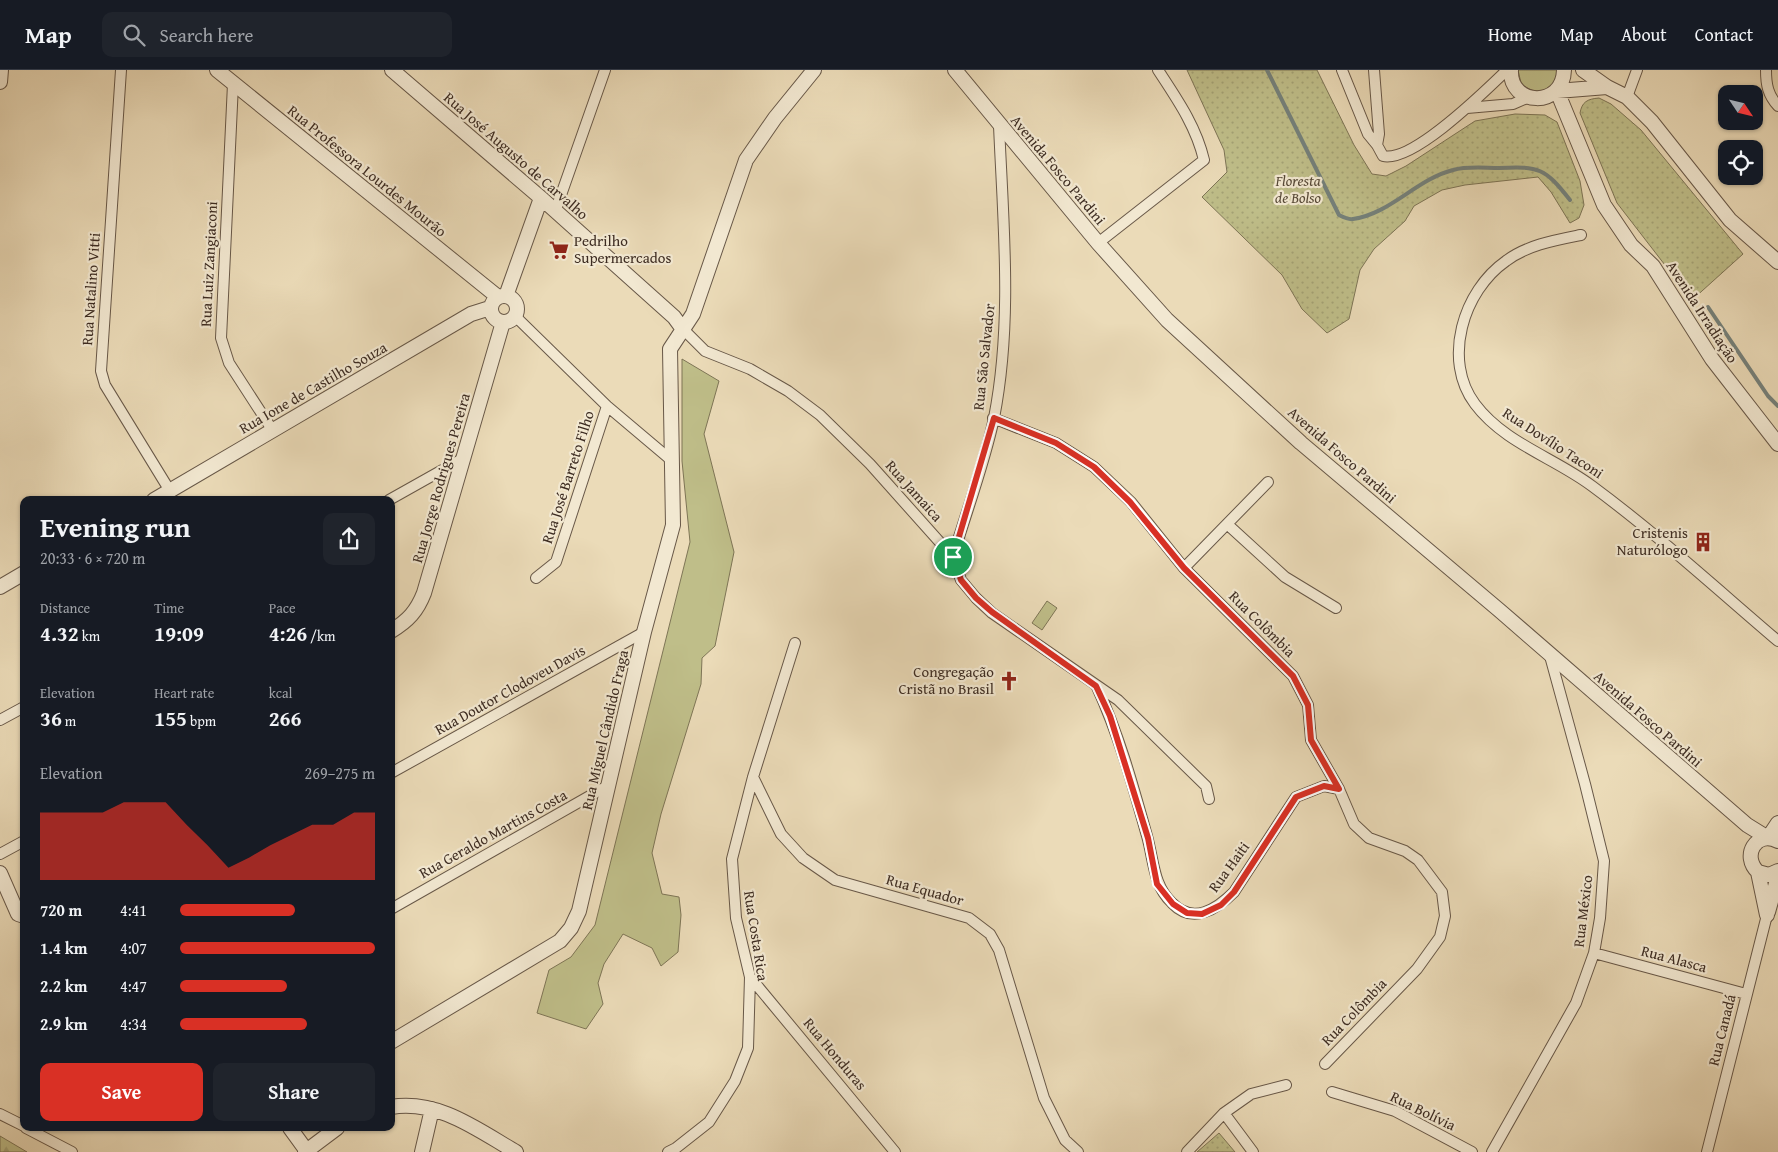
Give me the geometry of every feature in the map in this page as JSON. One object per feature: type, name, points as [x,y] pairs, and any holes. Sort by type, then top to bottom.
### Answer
[{"type":"street","points":[[0,82],[1,70]]},
{"type":"street","name":"Rua Natalino Vitti","points":[[121,70],[101,370],[105,385],[170,491]]},
{"type":"street","name":"Rua Professora Lourdes Mourão","points":[[217,70],[498,300],[495,319],[509,319]]},
{"type":"street","name":"Rua José Augusto de Carvalho","points":[[393,70],[541,198],[674,317],[682,328]]},
{"type":"street","points":[[556,212],[605,70]]},
{"type":"street","name":"Rua Miguel Cândido Fraga","points":[[395,1040],[553,946],[566,935],[578,911],[644,632],[673,525],[670,349],[682,328],[693,314],[746,160],[814,70]]},
{"type":"street","name":"Avenida Fosco Pardini","points":[[955,70],[1098,243],[1167,320],[1287,430],[1499,610],[1746,825],[1773,839]]},
{"type":"street","points":[[1098,243],[1204,160],[1188,116],[1158,70]]},
{"type":"street","points":[[1342,70],[1368,134],[1377,145],[1382,156],[1399,155],[1424,141],[1466,108],[1507,70]]},
{"type":"street","points":[[1374,70],[1379,134],[1377,145]]},
{"type":"street","points":[[1511,70],[1516,88],[1529,97]]},
{"type":"street","points":[[1551,94],[1562,84],[1564,70]]},
{"type":"street","points":[[1583,70],[1607,87],[1627,97],[1652,122],[1730,220],[1778,262]]},
{"type":"street","points":[[1627,97],[1637,70]]},
{"type":"street","points":[[1766,70],[1766,86],[1772,99],[1778,106]]},
{"type":"street","name":"Rua Luiz Zangiaconi","points":[[233,84],[221,338],[229,363],[273,431]]},
{"type":"street","points":[[1466,108],[1513,104],[1529,97],[1607,87]]},
{"type":"street","name":"Avenida Irradiação","points":[[1551,94],[1566,115],[1604,205],[1630,245],[1653,266],[1712,359],[1778,444]]},
{"type":"street","name":"Rua São Salvador","points":[[953,557],[994,418],[1005,334],[999,125]]},
{"type":"street","points":[[541,198],[498,300],[516,304],[509,319],[671,460]]},
{"type":"street","name":"Rua Dovílio Taconi","points":[[1581,235],[1553,240],[1506,260],[1486,280],[1473,299],[1464,323],[1459,346],[1459,367],[1466,388],[1475,404],[1496,426],[1591,485],[1778,641]]},
{"type":"street","name":"Rua Ione de Castilho Souza","points":[[161,496],[498,300]]},
{"type":"street","name":"Rua Jorge Rodrigues Pereira","points":[[395,629],[405,623],[418,608],[424,593],[462,459],[509,319]]},
{"type":"street","name":"Rua Jamaica","points":[[682,328],[706,351],[750,369],[788,391],[820,414],[870,464],[953,557],[961,580],[976,598],[992,612],[1118,700],[1206,786],[1209,799]]},
{"type":"street","name":"Rua José Barreto Filho","points":[[536,578],[556,562],[607,406]]},
{"type":"street","name":"Rua Colômbia","points":[[994,418],[1056,443],[1094,467],[1130,502],[1184,568],[1293,676],[1308,705],[1311,740],[1339,789],[1354,824],[1369,838],[1405,851],[1418,860],[1442,892],[1445,916],[1440,937],[1417,969],[1325,1064]]},
{"type":"street","points":[[395,497],[462,459]]},
{"type":"street","points":[[1184,568],[1268,482]]},
{"type":"street","points":[[1227,524],[1285,577],[1336,608]]},
{"type":"street","points":[[0,587],[20,576]]},
{"type":"street","name":"Rua Doutor Clodoveu Davis","points":[[395,771],[644,632]]},
{"type":"street","name":"Rua Costa Rica","points":[[668,1152],[709,1122],[735,1081],[748,1048],[750,977],[736,918],[732,859],[753,777],[795,643]]},
{"type":"street","name":"Rua México","points":[[1492,1152],[1576,1003],[1594,953],[1600,918],[1604,861],[1550,656]]},
{"type":"street","name":"Rua Haiti","points":[[1096,686],[1110,716],[1148,838],[1157,884],[1173,904],[1187,913],[1202,914],[1221,905],[1234,892],[1296,797],[1324,786],[1339,789]]},
{"type":"street","points":[[0,720],[20,709]]},
{"type":"street","name":"Rua Equador","points":[[753,777],[781,834],[803,858],[834,880],[969,918],[990,934],[999,950],[1044,1098],[1065,1140],[1078,1152]]},
{"type":"street","name":"Rua Geraldo Martins Costa","points":[[395,907],[609,785]]},
{"type":"street","points":[[1750,852],[1757,842],[1773,839],[1778,823]]},
{"type":"street","points":[[1746,825],[1751,863],[1758,872],[1767,915]]},
{"type":"street","points":[[0,854],[20,843]]},
{"type":"street","points":[[1758,872],[1769,874],[1778,871]]},
{"type":"street","points":[[0,874],[20,915]]},
{"type":"street","points":[[1767,915],[1778,876]]},
{"type":"street","name":"Rua Canadá","points":[[1707,1152],[1767,915]]},
{"type":"street","name":"Rua Alasca","points":[[1594,953],[1746,994]]},
{"type":"street","name":"Rua Honduras","points":[[750,977],[895,1152]]},
{"type":"street","points":[[1187,1152],[1224,1113],[1251,1094],[1286,1086]]},
{"type":"street","name":"Rua Bolívia","points":[[1332,1092],[1394,1112],[1472,1152]]},
{"type":"street","points":[[395,1107],[414,1105],[456,1117],[516,1152]]},
{"type":"street","points":[[422,1152],[432,1109]]},
{"type":"street","points":[[1224,1113],[1253,1152]]},
{"type":"street","points":[[0,1114],[20,1124]]},
{"type":"street","points":[[33,1131],[72,1152]]},
{"type":"street","points":[[292,1131],[306,1151],[334,1131]]},
{"type":"green space","name":"Floresta de Bolso","points":[[1187,70],[1317,70],[1354,145],[1372,174],[1386,176],[1406,166],[1475,121],[1515,114],[1545,115],[1557,122],[1580,181],[1584,205],[1579,218],[1570,223],[1551,192],[1538,177],[1465,185],[1442,190],[1414,206],[1405,221],[1374,249],[1360,270],[1349,319],[1327,333],[1302,309],[1282,275],[1202,197],[1227,172],[1224,150]]},
{"type":"green space","points":[[1518,70],[1557,70],[1553,83],[1544,90],[1539,91],[1527,88],[1521,83]]},
{"type":"green space","points":[[1599,98],[1611,104],[1641,130],[1743,254],[1692,300],[1617,203],[1580,113],[1582,106],[1586,102]]},
{"type":"green space","points":[[682,359],[719,381],[704,434],[734,552],[715,646],[702,658],[701,684],[661,814],[652,853],[662,894],[679,897],[681,915],[678,952],[661,966],[652,948],[623,934],[604,964],[598,983],[603,1004],[586,1029],[537,1013],[549,970],[571,957],[595,925],[690,542],[682,461]]},
{"type":"green space","points":[[1047,601],[1057,608],[1042,630],[1032,623]]},
{"type":"green space","points":[[1219,1133],[1235,1152],[1197,1152]]},
{"type":"green space","points":[[0,1136],[27,1152],[0,1152]]},
{"type":"waterway","points":[[1267,70],[1339,215],[1351,219],[1366,216],[1391,204],[1440,174],[1464,168],[1513,167],[1540,171],[1554,181],[1570,200]]},
{"type":"waterway","points":[[1708,307],[1768,396],[1778,406]]},
{"type":"place","name":"Pedrilho Supermercados","points":[[559,250]]},
{"type":"place","name":"Cristenis Naturólogo","points":[[1703,542]]},
{"type":"place","name":"Congregação Cristã no Brasil","points":[[1009,681]]},
{"type":"route","points":[[994,418],[1056,443],[1094,467],[1130,502],[1184,568],[1293,676],[1308,705],[1311,740],[1339,789],[1324,786],[1296,797],[1251,863],[1234,892],[1221,905],[1202,914],[1187,913],[1173,904],[1157,884],[1148,838],[1110,716],[1096,686],[992,612],[976,598],[961,580],[953,557],[994,418]]}]
